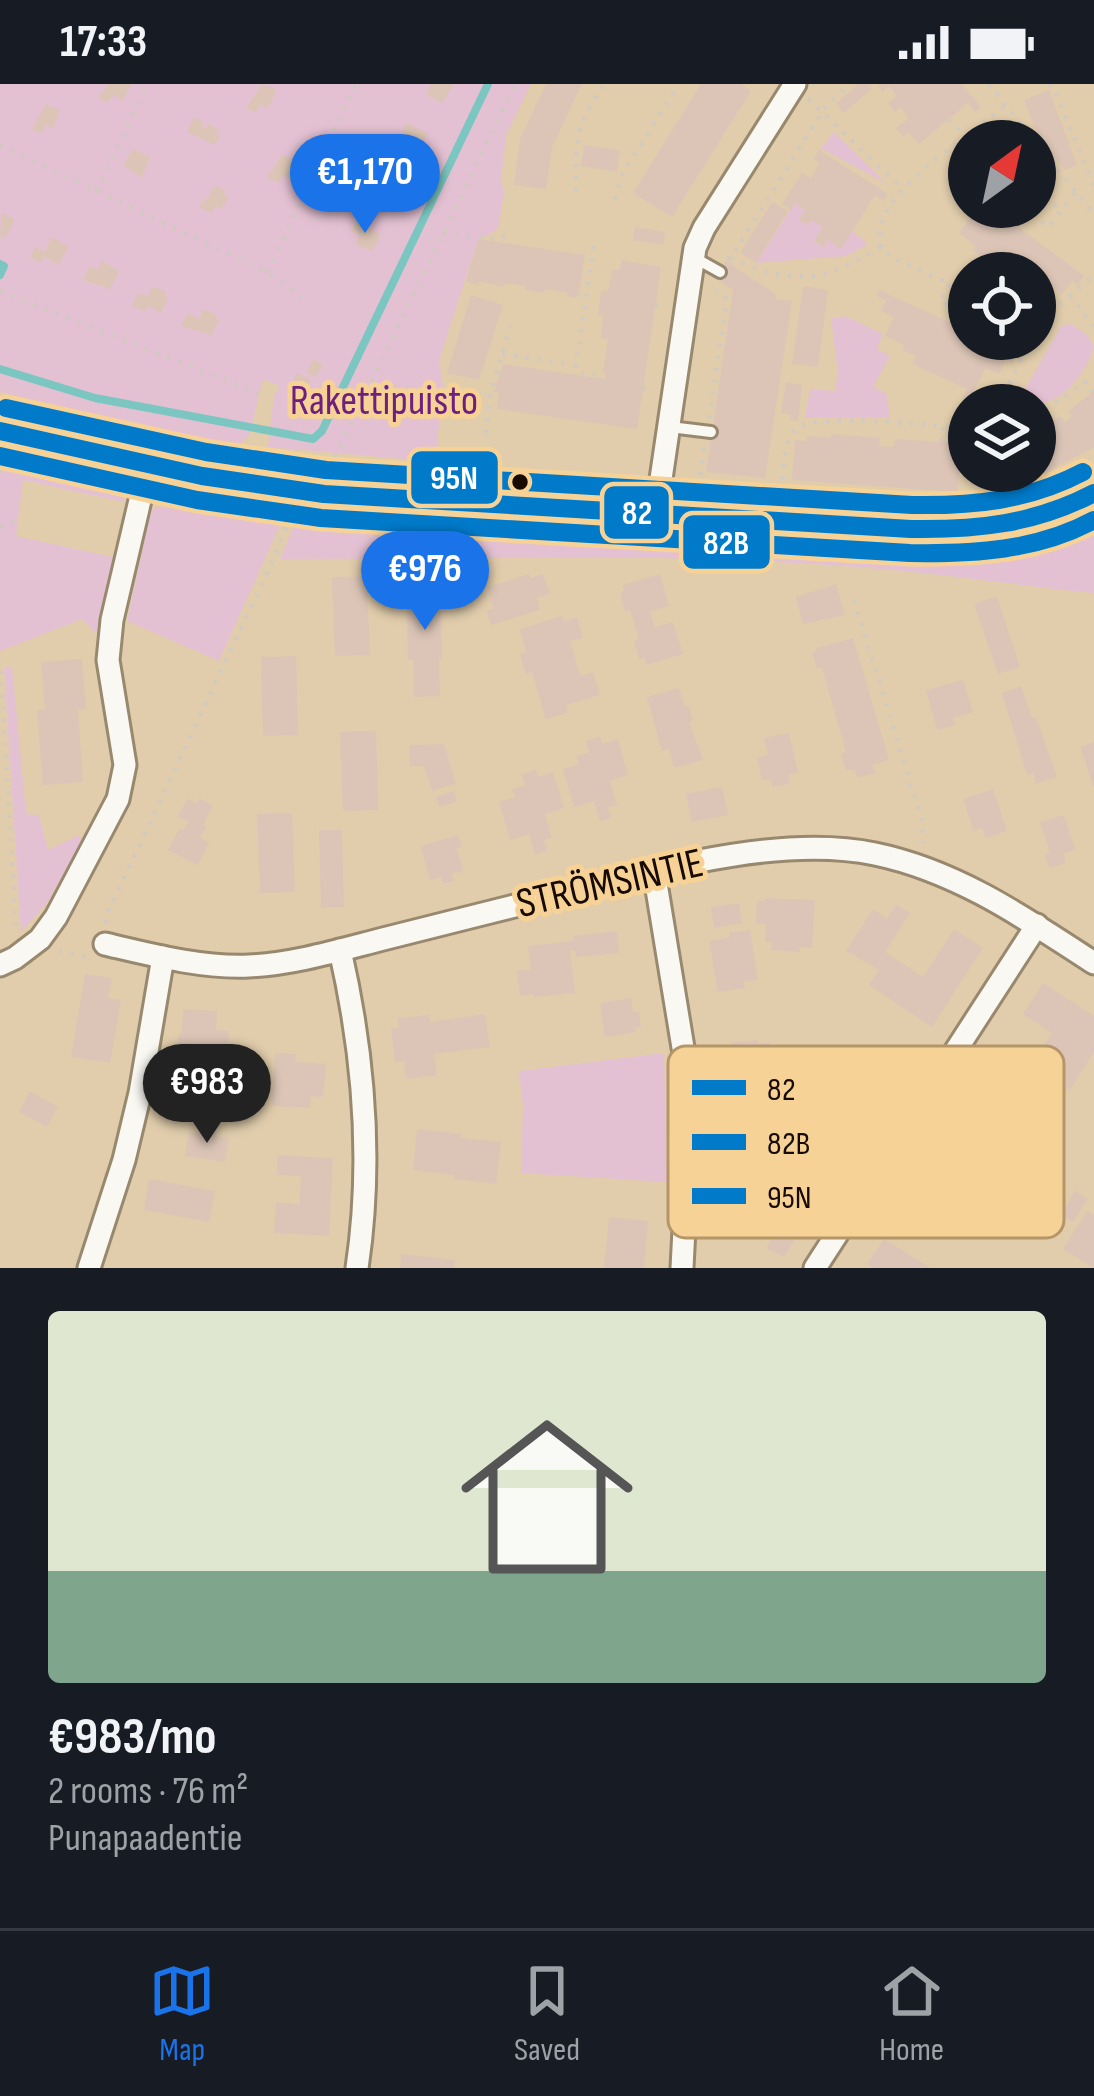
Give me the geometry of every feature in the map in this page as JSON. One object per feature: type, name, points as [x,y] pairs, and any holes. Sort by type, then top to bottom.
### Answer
[{"type":"main road","points":[[7,444],[324,494],[911,529],[985,508],[1025,523],[1094,494]]},
{"type":"street","points":[[656,512],[667,427],[708,265],[704,228],[795,86]]},
{"type":"street","points":[[9,961],[40,940],[56,917],[124,780],[108,660],[112,620],[148,466]]},
{"type":"street","name":"STRÖMSINTIE","points":[[105,944],[163,958],[250,966],[340,950],[654,871],[738,855],[827,850],[872,853],[922,867],[1000,902],[1094,963]]},
{"type":"street","points":[[654,871],[683,1046]]},
{"type":"street","points":[[959,1046],[1037,925]]},
{"type":"street","points":[[340,950],[365,1106],[368,1163],[357,1268]]},
{"type":"street","points":[[89,1268],[140,1093],[163,958]]},
{"type":"street","points":[[682,1268],[684,1238]]},
{"type":"street","points":[[815,1268],[834,1238]]},
{"type":"lane","points":[[667,427],[709,432]]},
{"type":"path","points":[[96,191],[148,84]]},
{"type":"path","points":[[268,272],[356,84]]},
{"type":"path","points":[[332,464],[515,84]]},
{"type":"path","points":[[576,191],[579,131],[604,84]]},
{"type":"path","points":[[615,199],[623,173],[679,84]]},
{"type":"path","points":[[851,84],[822,112],[731,258],[708,265],[709,284],[724,296],[727,306],[699,487],[866,497]]},
{"type":"path","points":[[989,84],[1017,120]]},
{"type":"path","points":[[1049,84],[1094,186]]},
{"type":"path","points":[[795,86],[904,190]]},
{"type":"path","points":[[990,120],[1005,106]]},
{"type":"path","points":[[0,145],[268,272],[309,302]]},
{"type":"path","points":[[948,154],[915,177],[883,218],[879,232],[881,247],[892,258],[948,284]]},
{"type":"path","points":[[1086,166],[1094,163]]},
{"type":"path","points":[[1056,168],[1093,209]]},
{"type":"path","points":[[1056,217],[1076,192]]},
{"type":"path","points":[[1056,206],[1061,210]]},
{"type":"path","points":[[443,234],[498,239],[513,232]]},
{"type":"path","points":[[594,245],[576,365],[578,373],[601,379]]},
{"type":"path","points":[[731,258],[754,270],[802,276],[828,273],[881,247]]},
{"type":"path","points":[[1056,309],[1094,274]]},
{"type":"path","points":[[0,291],[266,395]]},
{"type":"path","points":[[1070,296],[1094,326]]},
{"type":"path","points":[[584,307],[599,305]]},
{"type":"path","points":[[486,433],[490,395],[510,328],[520,326]]},
{"type":"path","points":[[502,354],[576,365]]},
{"type":"path","points":[[539,370],[542,360]]},
{"type":"path","points":[[1056,402],[1094,376]]},
{"type":"path","points":[[1085,383],[1093,392]]},
{"type":"path","points":[[369,387],[490,395]]},
{"type":"path","points":[[782,492],[787,446],[799,426],[848,421],[948,427]]},
{"type":"path","points":[[846,435],[848,421]]},
{"type":"path","points":[[941,442],[942,426]]},
{"type":"path","points":[[0,472],[7,444]]},
{"type":"path","points":[[1056,479],[1094,458]]},
{"type":"path","points":[[848,496],[849,484]]},
{"type":"path","points":[[985,492],[985,508]]},
{"type":"path","points":[[105,944],[106,916],[291,514]]},
{"type":"path","points":[[0,527],[18,520]]},
{"type":"path","points":[[854,600],[922,820],[922,867]]},
{"type":"path","points":[[1,670],[9,961]]},
{"type":"green space","name":"Rakettipuisto","points":[[0,84],[531,84],[506,135],[498,229],[478,240],[439,361],[443,386],[436,457],[428,461],[268,447],[279,386],[263,379],[249,436],[239,444],[0,392]]},
{"type":"green space","points":[[834,132],[887,184],[821,148]]},
{"type":"green space","points":[[795,203],[805,210],[800,220],[823,227],[823,246],[828,240],[841,248],[852,231],[868,244],[846,256],[756,263]]},
{"type":"green space","points":[[845,316],[883,334],[877,349],[890,356],[873,387],[886,393],[890,417],[805,418],[810,389],[835,391],[838,374],[831,318]]},
{"type":"green space","points":[[1070,324],[1093,344],[1082,372],[1056,397],[1056,384],[1028,384],[1042,360],[1056,360],[1056,335],[1062,325]]},
{"type":"green space","points":[[0,462],[125,493],[124,502],[23,480],[16,536],[113,557],[96,634],[82,619],[0,651]]},
{"type":"green space","points":[[154,507],[282,521],[219,661],[127,621],[150,515]]},
{"type":"green space","points":[[297,518],[367,527],[410,540],[512,534],[653,538],[828,549],[920,562],[1005,561],[1094,526],[1094,593],[785,562],[569,557],[280,559]]},
{"type":"green space","points":[[12,666],[26,814],[39,815],[48,850],[79,835],[82,841],[47,903],[21,932],[4,668]]},
{"type":"green space","points":[[664,1053],[667,1182],[521,1173],[519,1071]]},
{"type":"building","points":[[108,84],[131,84],[123,100],[113,95],[108,103],[98,98]]},
{"type":"building","points":[[262,84],[276,89],[275,94],[268,108],[260,104],[256,113],[246,108]]},
{"type":"building","points":[[431,84],[453,84],[443,103],[426,95]]},
{"type":"building","points":[[546,84],[582,84],[552,147],[546,189],[514,185],[520,139]]},
{"type":"building","points":[[701,84],[741,84],[751,91],[672,217],[633,193]]},
{"type":"building","points":[[858,84],[872,88],[844,113],[836,104]]},
{"type":"building","points":[[877,84],[962,84],[981,107],[975,112],[968,103],[919,144],[909,132],[903,137],[896,128],[909,118],[900,107],[895,112],[888,103],[897,96],[889,86],[883,92]]},
{"type":"building","points":[[1049,90],[1077,165],[1065,170],[1056,158],[1056,120],[1032,120],[1024,100]]},
{"type":"building","points":[[46,104],[60,110],[53,128],[46,125],[42,134],[32,129]]},
{"type":"building","points":[[194,117],[204,122],[202,127],[208,124],[218,129],[215,145],[187,132]]},
{"type":"building","points":[[406,123],[428,133],[421,149],[401,145]]},
{"type":"building","points":[[584,145],[620,150],[617,172],[581,166]]},
{"type":"building","points":[[134,149],[150,157],[142,178],[124,165]]},
{"type":"building","points":[[819,150],[888,194],[884,201],[875,195],[841,249],[828,240],[823,247],[814,241],[823,227],[812,220],[808,225],[799,220],[805,210],[795,203],[791,210],[782,204],[802,173],[811,178],[820,163],[813,159]]},
{"type":"building","points":[[282,155],[297,166],[291,180],[282,175],[278,183],[267,177]]},
{"type":"building","points":[[379,167],[403,185],[395,201],[377,194],[382,183],[374,178]]},
{"type":"building","points":[[214,185],[228,197],[222,209],[215,206],[212,213],[199,207]]},
{"type":"building","points":[[772,202],[788,211],[756,263],[740,253]]},
{"type":"building","points":[[2,213],[15,220],[4,239],[0,236]]},
{"type":"building","points":[[357,219],[380,235],[373,251],[355,245],[360,235],[351,231]]},
{"type":"building","points":[[635,227],[665,232],[663,245],[633,240]]},
{"type":"building","points":[[963,228],[1019,228],[1052,252],[976,252],[976,246],[959,233]]},
{"type":"building","points":[[52,237],[68,247],[59,265],[44,257],[41,263],[30,257],[35,247],[45,252]]},
{"type":"building","points":[[478,239],[585,255],[579,294],[576,298],[567,292],[466,282]]},
{"type":"building","points":[[1056,255],[1084,276],[1078,285],[1072,281],[1062,294],[1056,289]]},
{"type":"building","points":[[622,260],[661,267],[637,429],[497,409],[499,392],[494,392],[503,364],[605,379],[608,339],[601,338],[601,291],[608,291],[612,270],[619,270]]},
{"type":"building","points":[[102,261],[119,271],[110,289],[83,280],[90,266],[98,270]]},
{"type":"building","points":[[726,261],[777,295],[775,299],[792,301],[765,478],[706,472],[733,290],[715,278]]},
{"type":"building","points":[[153,286],[168,298],[161,313],[148,306],[145,312],[132,306],[138,293],[147,297]]},
{"type":"building","points":[[803,286],[828,290],[818,367],[792,364]]},
{"type":"building","points":[[879,290],[948,321],[948,360],[1006,360],[999,374],[985,368],[977,384],[956,384],[912,364],[916,356],[885,336],[894,317],[881,311],[886,300],[876,296]]},
{"type":"building","points":[[471,295],[503,305],[479,380],[447,373]]},
{"type":"building","points":[[204,309],[219,320],[211,335],[181,326],[188,313],[199,319]]},
{"type":"building","points":[[314,360],[323,364],[316,377],[306,372]]},
{"type":"building","points":[[297,373],[311,380],[306,391],[292,384]]},
{"type":"building","points":[[786,382],[802,385],[798,421],[781,413]]},
{"type":"building","points":[[1094,391],[1094,447],[1056,467],[1056,418],[1061,416],[1065,422],[1072,416],[1068,411]]},
{"type":"building","points":[[831,434],[880,438],[879,446],[894,447],[895,439],[948,443],[948,491],[792,480],[795,440],[831,438]]},
{"type":"building","points":[[529,574],[531,578],[543,574],[550,594],[537,598],[540,610],[491,625],[486,611],[494,608],[487,587]]},
{"type":"building","points":[[660,574],[669,606],[650,611],[655,627],[673,622],[683,654],[646,665],[644,657],[639,659],[634,640],[639,639],[620,592],[623,585]]},
{"type":"building","points":[[440,575],[440,696],[414,697],[406,576]]},
{"type":"building","points":[[367,576],[370,655],[335,656],[332,577]]},
{"type":"building","points":[[836,584],[845,615],[803,624],[796,597]]},
{"type":"building","points":[[997,596],[1020,667],[998,674],[974,604]]},
{"type":"building","points":[[562,616],[564,621],[577,617],[583,638],[570,641],[580,676],[593,672],[600,695],[566,705],[568,713],[546,719],[532,672],[526,674],[520,654],[526,652],[520,629]]},
{"type":"building","points":[[853,638],[889,760],[872,765],[875,773],[857,778],[855,770],[846,770],[841,754],[846,752],[822,668],[817,669],[812,652]]},
{"type":"building","points":[[296,656],[298,735],[263,736],[261,657]]},
{"type":"building","points":[[82,659],[86,709],[78,710],[83,782],[43,785],[37,710],[45,710],[41,662]]},
{"type":"building","points":[[963,680],[973,712],[953,718],[956,725],[937,730],[926,690]]},
{"type":"building","points":[[1021,686],[1057,777],[1036,784],[1033,773],[1027,775],[1002,693]]},
{"type":"building","points":[[679,688],[685,707],[689,706],[693,721],[689,722],[703,760],[674,768],[669,748],[662,751],[647,697]]},
{"type":"building","points":[[376,731],[378,810],[343,811],[340,732]]},
{"type":"building","points":[[789,733],[798,773],[788,775],[790,784],[773,787],[771,779],[762,780],[757,758],[768,755],[764,738]]},
{"type":"building","points":[[600,736],[602,744],[618,739],[628,775],[610,781],[617,805],[608,807],[611,818],[600,821],[594,801],[574,807],[563,769],[579,764],[576,756],[589,752],[586,741]]},
{"type":"building","points":[[1094,742],[1094,786],[1093,786],[1080,747]]},
{"type":"building","points":[[444,744],[456,784],[432,791],[424,766],[410,766],[409,745]]},
{"type":"building","points":[[536,770],[538,777],[553,772],[564,808],[545,814],[552,838],[544,840],[547,851],[535,854],[529,834],[510,840],[499,802],[515,797],[512,789],[525,785],[522,774]]},
{"type":"building","points":[[722,787],[728,815],[692,822],[686,794]]},
{"type":"building","points":[[993,789],[1007,831],[986,838],[982,828],[974,831],[963,799]]},
{"type":"building","points":[[454,791],[457,802],[439,807],[436,797]]},
{"type":"building","points":[[199,798],[213,805],[200,838],[209,842],[198,865],[168,850],[188,822],[178,817],[187,799],[197,803]]},
{"type":"building","points":[[292,813],[295,892],[260,893],[257,814]]},
{"type":"building","points":[[1064,815],[1075,850],[1063,854],[1066,863],[1049,868],[1045,855],[1050,853],[1040,822]]},
{"type":"building","points":[[319,830],[342,830],[344,907],[321,908]]},
{"type":"building","points":[[458,835],[463,871],[443,884],[441,877],[430,880],[421,846]]},
{"type":"building","points":[[815,900],[812,948],[771,950],[772,942],[765,942],[766,924],[756,923],[757,901]]},
{"type":"building","points":[[739,903],[742,923],[714,928],[711,907]]},
{"type":"building","points":[[896,904],[910,913],[885,952],[923,977],[954,929],[983,948],[932,1027],[869,985],[879,970],[846,951],[873,909],[887,919]]},
{"type":"building","points":[[750,930],[758,980],[744,982],[745,988],[718,992],[709,941]]},
{"type":"building","points":[[617,931],[619,953],[576,957],[575,950],[570,951],[575,993],[520,996],[517,971],[531,969],[528,946]]},
{"type":"building","points":[[85,974],[112,978],[108,998],[121,1000],[110,1063],[71,1057]]},
{"type":"building","points":[[1043,983],[1094,1016],[1094,1052],[1070,1090],[1064,1086],[1064,1046],[1043,1046],[1052,1033],[1023,1014]]},
{"type":"building","points":[[631,998],[641,1027],[605,1037],[600,1003]]},
{"type":"building","points":[[183,1009],[217,1011],[216,1030],[229,1031],[225,1101],[201,1100],[193,1077],[173,1067]]},
{"type":"building","points":[[485,1014],[490,1047],[434,1054],[437,1075],[406,1079],[404,1061],[395,1062],[391,1029],[399,1028],[398,1018],[429,1015],[430,1022]]},
{"type":"building","points":[[757,1040],[770,1046],[733,1046],[732,1042]]},
{"type":"building","points":[[275,1053],[296,1054],[295,1062],[326,1064],[323,1097],[311,1096],[310,1108],[272,1106]]},
{"type":"building","points":[[30,1091],[58,1107],[47,1127],[19,1112]]},
{"type":"building","points":[[204,1126],[217,1129],[216,1136],[229,1138],[225,1162],[185,1156],[189,1132],[203,1134]]},
{"type":"building","points":[[417,1129],[501,1142],[496,1184],[413,1170]]},
{"type":"building","points":[[278,1155],[333,1158],[329,1236],[274,1233],[276,1202],[299,1204],[301,1176],[277,1175]]},
{"type":"building","points":[[149,1179],[215,1191],[209,1222],[144,1210]]},
{"type":"building","points":[[1075,1191],[1088,1199],[1073,1222],[1064,1216]]},
{"type":"building","points":[[1087,1211],[1094,1215],[1094,1268],[1063,1249]]},
{"type":"building","points":[[609,1217],[648,1221],[644,1268],[604,1268]]},
{"type":"building","points":[[773,1238],[796,1238],[784,1257],[766,1248]]},
{"type":"building","points":[[884,1239],[931,1268],[873,1268],[867,1264]]},
{"type":"building","points":[[401,1254],[455,1260],[454,1268],[400,1268]]},
{"type":"waterway","points":[[0,369],[95,398],[313,439],[322,431],[488,84]]},
{"type":"waterway","points":[[0,264],[4,266],[0,275]]},
{"type":"transit line","name":"95N","points":[[6,408],[206,452],[326,470],[912,505],[1000,500],[1042,490],[1083,472]]},
{"type":"transit line","name":"82","points":[[0,431],[202,476],[324,494],[911,529],[1005,523],[1050,512],[1094,493]]},
{"type":"transit line","name":"82B","points":[[0,456],[197,500],[321,518],[910,553],[957,553],[1027,544],[1094,520]]}]
